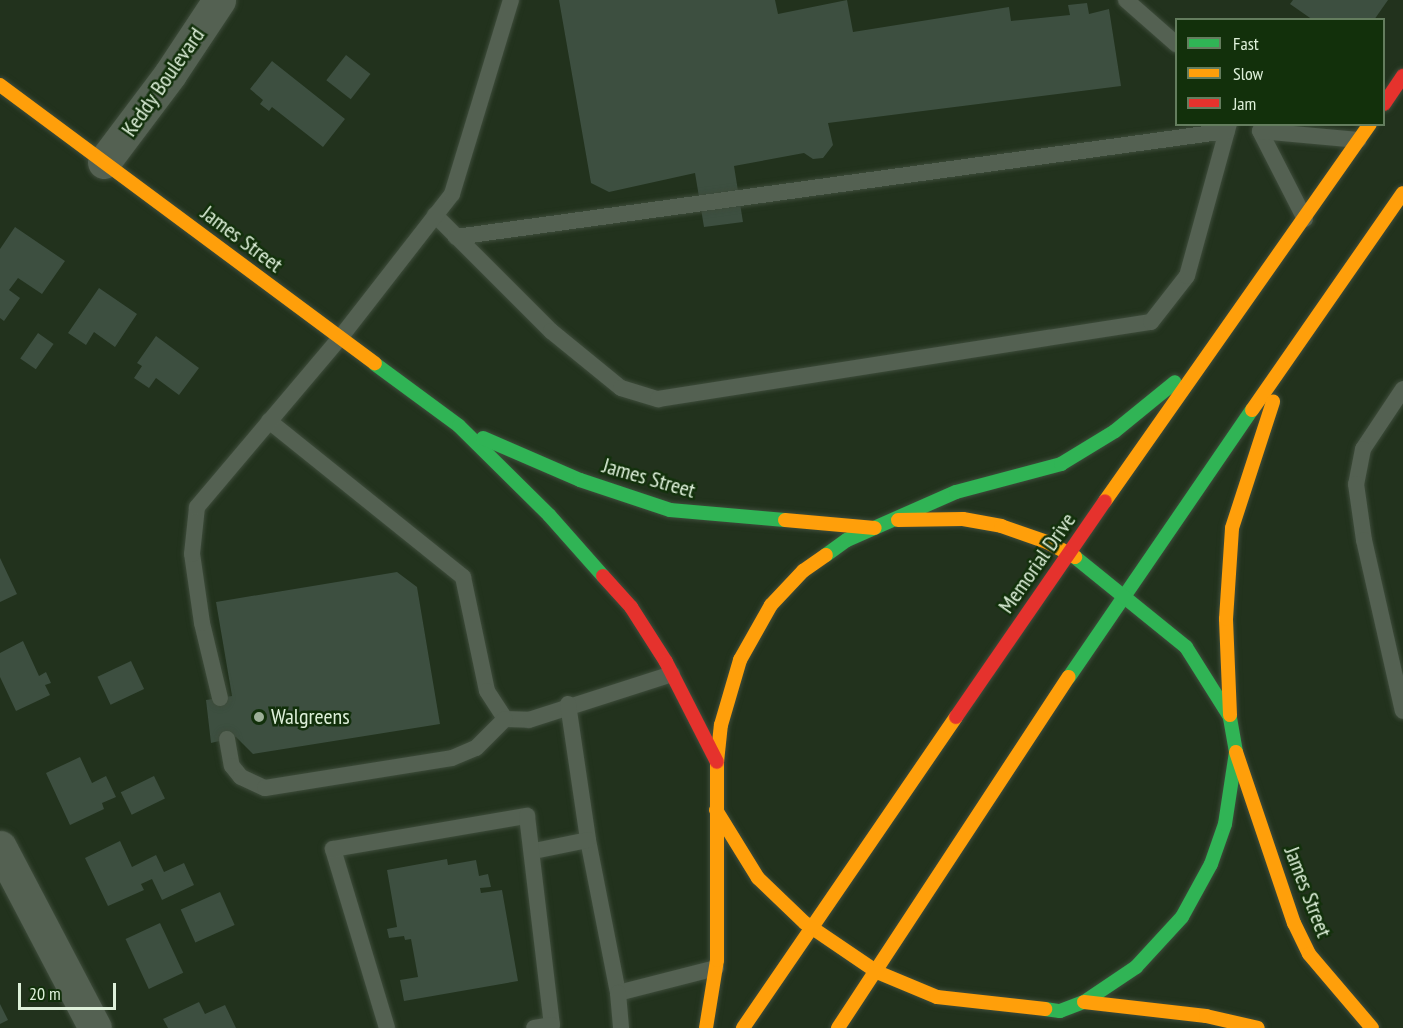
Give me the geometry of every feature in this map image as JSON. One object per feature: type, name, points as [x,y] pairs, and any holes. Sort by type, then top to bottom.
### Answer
[{"type":"main road","points":[[1385,101],[1403,76]]},
{"type":"main road","name":"James Street","points":[[1,88],[459,426],[609,579],[649,634],[717,762]]},
{"type":"main road","name":"Memorial Drive","points":[[743,1028],[1069,552],[1369,126]]},
{"type":"main road","points":[[838,1028],[877,972],[1124,593],[1403,193]]},
{"type":"main road","points":[[706,1028],[716,968],[717,762],[729,688],[754,631],[771,605],[822,556],[875,528],[898,520],[965,489],[1070,459],[1115,431],[1207,356]]},
{"type":"main road","points":[[1031,1021],[1084,1002],[1136,967],[1163,942],[1198,892],[1225,824],[1236,752],[1230,717],[1226,619],[1232,528],[1288,361]]},
{"type":"main road","name":"James Street","points":[[459,426],[580,480],[670,510],[875,528]]},
{"type":"main road","points":[[898,520],[963,519],[992,524],[1024,532],[1069,552],[1124,593],[1186,646],[1230,717]]},
{"type":"main road","name":"James Street","points":[[1236,752],[1286,901],[1309,954],[1372,1028]]},
{"type":"main road","points":[[716,810],[758,878],[812,928],[877,972],[937,998],[1060,1011]]},
{"type":"main road","points":[[1084,1002],[1258,1028]]},
{"type":"street","name":"Keddy Boulevard","points":[[104,162],[170,74],[219,0]]},
{"type":"street","points":[[0,847],[95,1028]]},
{"type":"lane","points":[[220,698],[202,622],[192,554],[197,507],[340,338],[452,194],[511,0]]},
{"type":"lane","points":[[1126,0],[1175,43]]},
{"type":"lane","points":[[435,215],[456,237],[551,331],[621,388],[658,399],[1151,322],[1187,276],[1228,128],[456,237]]},
{"type":"lane","points":[[1257,128],[1359,140]]},
{"type":"lane","points":[[1257,128],[1305,219]]},
{"type":"lane","points":[[1403,389],[1363,449],[1356,484],[1364,540],[1403,711]]},
{"type":"lane","points":[[269,421],[463,577],[487,691],[505,720]]},
{"type":"lane","points":[[227,740],[232,766],[241,777],[264,788],[452,758],[476,748],[505,720],[529,720],[568,705],[672,674]]},
{"type":"lane","points":[[568,705],[588,840],[618,993],[621,1028]]},
{"type":"lane","points":[[387,1028],[333,849],[527,816],[534,851],[552,1027],[534,1028]]},
{"type":"lane","points":[[534,851],[588,840]]},
{"type":"lane","points":[[618,993],[716,968]]},
{"type":"building","points":[[559,0],[775,0],[778,14],[847,0],[853,32],[1009,7],[1011,21],[1070,15],[1068,5],[1087,3],[1089,14],[1109,9],[1121,86],[828,123],[833,145],[823,158],[813,159],[804,153],[734,166],[743,222],[704,227],[695,173],[609,192],[591,183]]},
{"type":"building","points":[[1293,0],[1388,0],[1375,18],[1310,18],[1290,4]]},
{"type":"building","points":[[346,55],[370,74],[351,99],[326,80]]},
{"type":"building","points":[[272,61],[345,119],[323,147],[272,107],[269,111],[260,104],[263,100],[250,89]]},
{"type":"building","points":[[15,227],[65,261],[42,294],[18,278],[9,290],[20,298],[4,321],[0,318],[0,249]]},
{"type":"building","points":[[99,288],[137,314],[115,347],[94,332],[86,345],[68,333]]},
{"type":"building","points":[[38,333],[54,344],[36,369],[20,358]]},
{"type":"building","points":[[156,336],[199,368],[179,395],[156,378],[149,388],[134,378],[142,366],[137,363]]},
{"type":"building","points":[[0,558],[17,594],[0,602]]},
{"type":"building","name":"Walgreens","points":[[397,572],[417,587],[440,724],[253,754],[236,737],[211,743],[206,700],[232,696],[216,602]]},
{"type":"building","points":[[23,641],[39,676],[46,672],[51,683],[45,685],[50,695],[16,711],[0,677],[0,653]]},
{"type":"building","points":[[131,661],[144,689],[111,705],[97,677]]},
{"type":"building","points":[[80,757],[92,783],[106,776],[116,797],[102,803],[104,809],[70,825],[46,773]]},
{"type":"building","points":[[154,776],[165,798],[132,815],[121,792]]},
{"type":"building","points":[[120,841],[132,867],[156,855],[164,872],[184,863],[194,885],[162,900],[152,879],[141,884],[144,890],[108,906],[85,858]]},
{"type":"building","points":[[447,859],[448,865],[476,860],[479,876],[488,874],[491,887],[480,888],[481,893],[502,890],[518,981],[404,1001],[400,980],[418,977],[411,939],[405,940],[404,936],[389,938],[387,929],[397,927],[387,870]]},
{"type":"building","points":[[220,892],[235,925],[195,942],[181,909]]},
{"type":"building","points":[[160,923],[183,973],[149,989],[126,939]]},
{"type":"building","points":[[199,1002],[205,1014],[225,1005],[236,1028],[168,1028],[163,1019]]},
{"type":"building","points":[[0,1004],[8,1020],[0,1024]]},
{"type":"traffic: fast","points":[[375,364],[459,426],[549,515],[603,576]]},
{"type":"traffic: fast","points":[[826,555],[847,540],[956,492],[1061,464],[1115,431],[1175,382]]},
{"type":"traffic: fast","points":[[1069,677],[1252,410]]},
{"type":"traffic: fast","points":[[483,438],[580,480],[670,510],[785,520]]},
{"type":"traffic: fast","points":[[1045,1009],[1060,1011],[1084,1002],[1136,967],[1182,917],[1211,864],[1225,824],[1236,752],[1230,717],[1186,647],[1075,557]]},
{"type":"traffic: slow","points":[[0,85],[375,364]]},
{"type":"traffic: slow","points":[[1105,501],[1369,126]]},
{"type":"traffic: slow","points":[[1252,410],[1403,193]]},
{"type":"traffic: slow","points":[[1230,715],[1226,619],[1232,528],[1273,402]]},
{"type":"traffic: slow","points":[[898,520],[963,519],[1001,526],[1047,542],[1075,557]]},
{"type":"traffic: slow","points":[[785,520],[875,528]]},
{"type":"traffic: slow","points":[[706,1028],[717,960],[717,762],[721,725],[740,660],[771,605],[803,571],[826,555]]},
{"type":"traffic: slow","points":[[838,1028],[1069,677]]},
{"type":"traffic: slow","points":[[743,1028],[956,717]]},
{"type":"traffic: slow","points":[[1236,752],[1294,923],[1309,954],[1372,1028]]},
{"type":"traffic: slow","points":[[716,810],[758,878],[805,923],[877,972],[937,997],[1045,1009]]},
{"type":"traffic: slow","points":[[1084,1002],[1206,1016],[1258,1028]]},
{"type":"traffic: jam","points":[[1385,103],[1403,76]]},
{"type":"traffic: jam","points":[[956,717],[1105,501]]},
{"type":"traffic: jam","points":[[603,576],[631,607],[666,662],[717,762]]},
{"type":"place","name":"Walgreens","points":[[259,717]]}]
